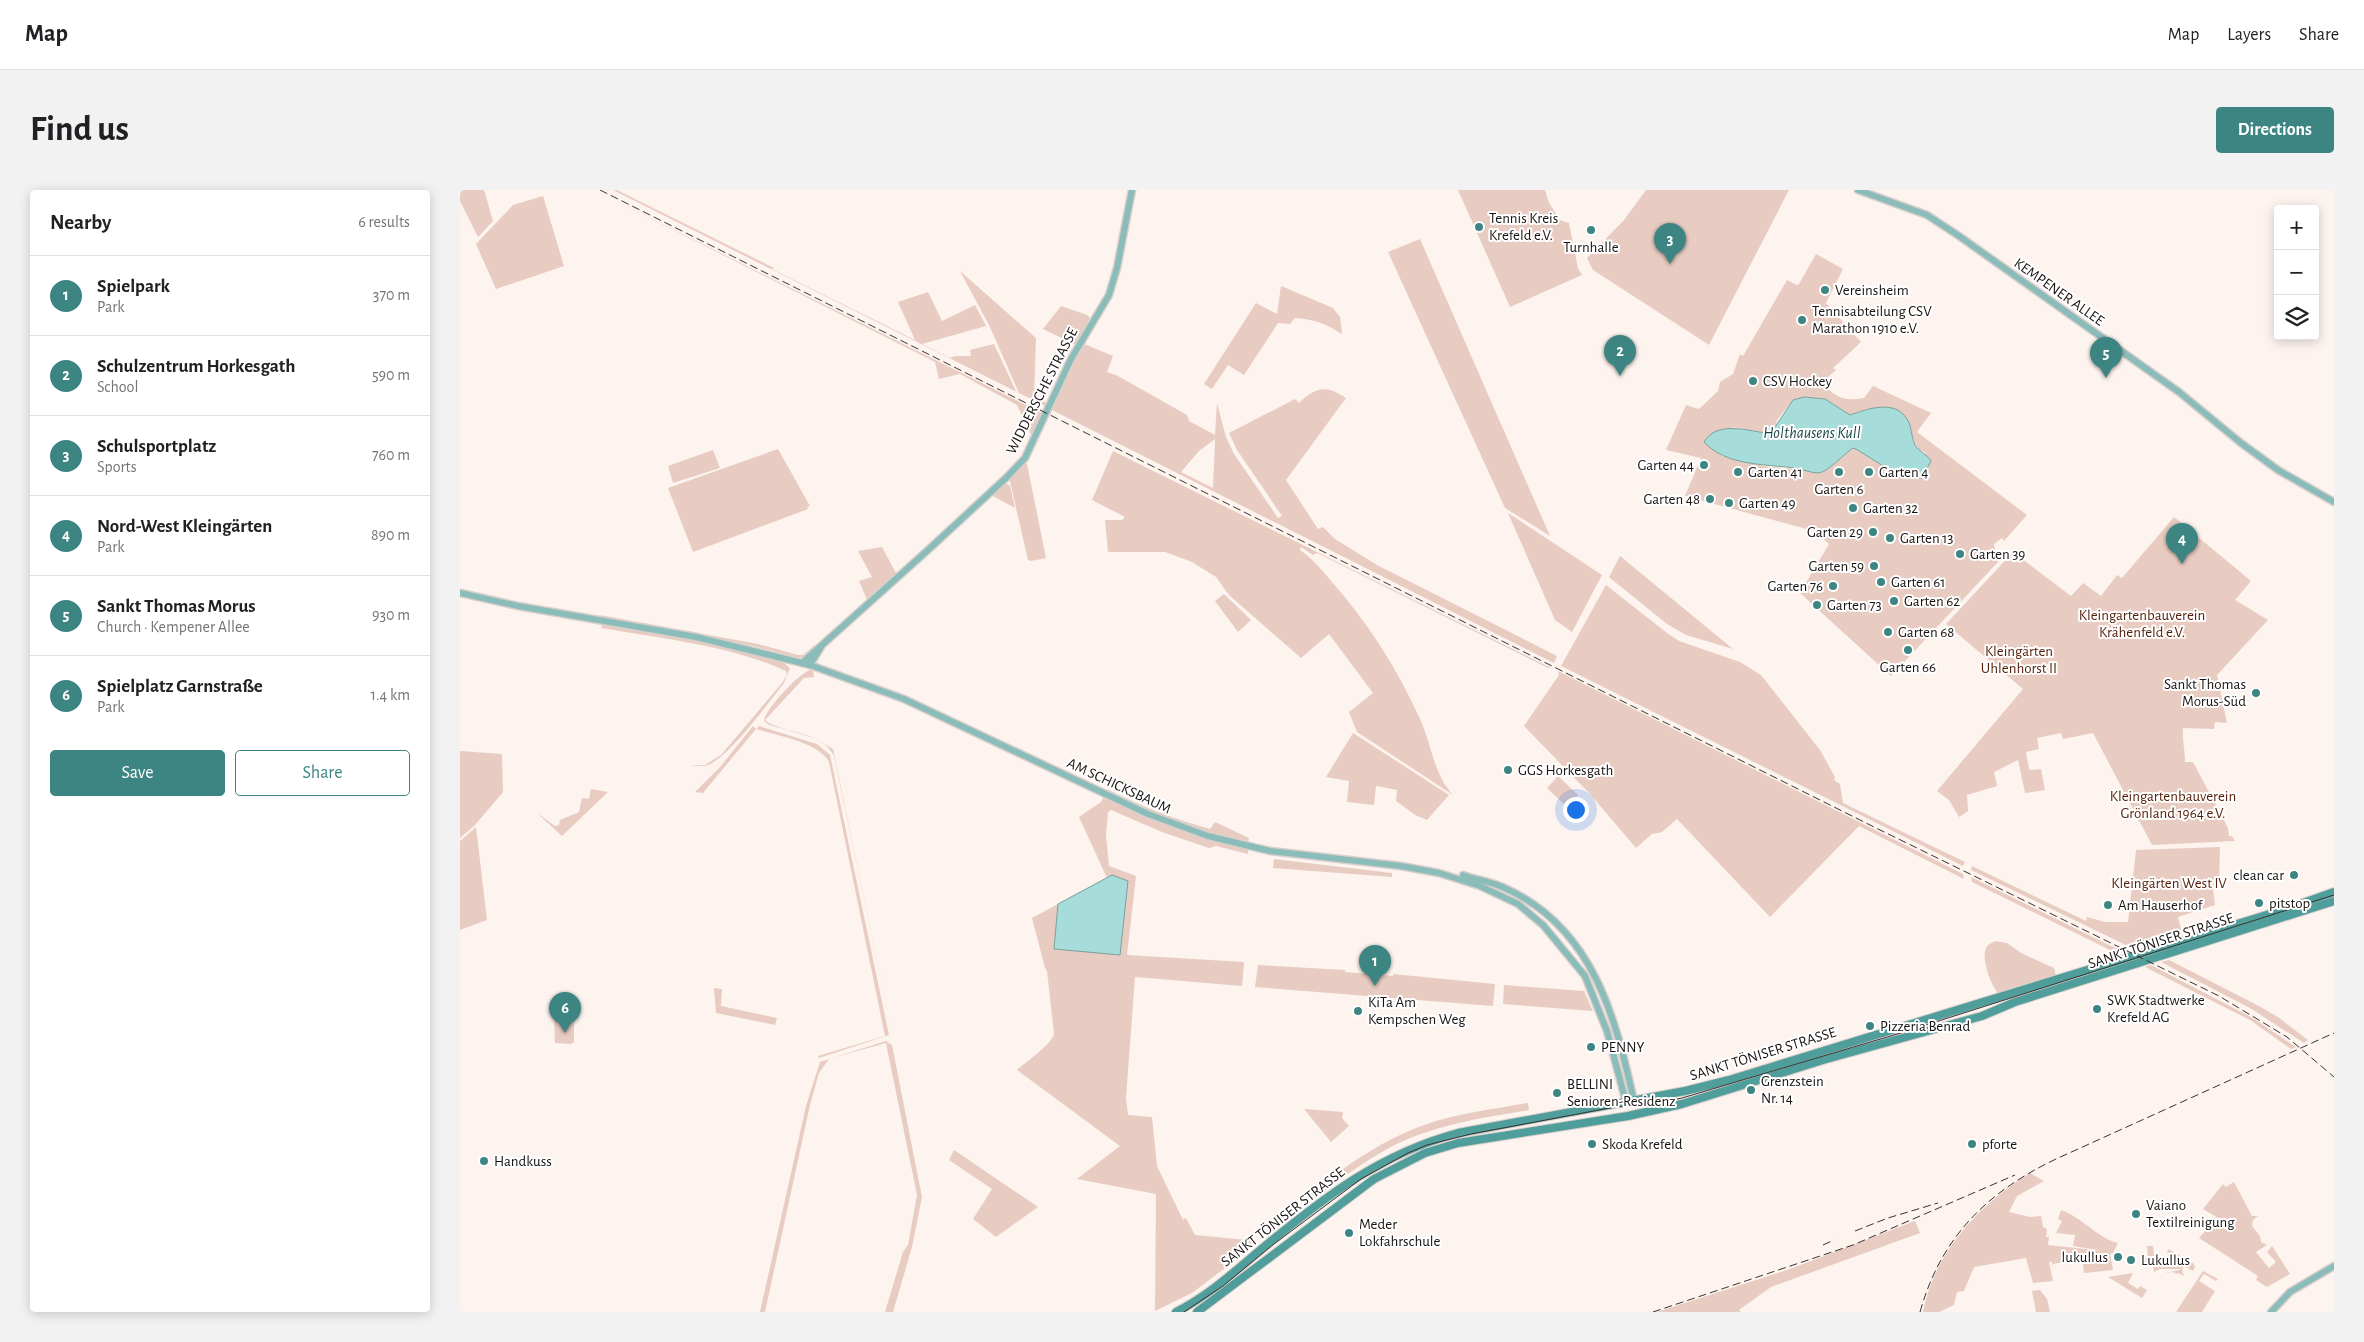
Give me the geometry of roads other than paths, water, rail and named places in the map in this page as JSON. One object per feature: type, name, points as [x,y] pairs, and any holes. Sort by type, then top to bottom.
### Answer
[{"type":"main road","name":"SANKT TÖNISER STRASSE","points":[[1176,1312],[1226,1280],[1316,1205],[1359,1174],[1422,1143],[1458,1133],[1692,1090],[1729,1080],[2286,909],[2334,892]]},
{"type":"main road","name":"SANKT TÖNISER STRASSE","points":[[1197,1312],[1374,1179],[1425,1153],[1484,1138],[1628,1116],[1682,1104],[1823,1060],[1982,1016],[2015,1002],[2334,901]]},
{"type":"street","name":"WIDDERSCHE STRASSE","points":[[802,663],[928,550],[1025,458],[1071,359],[1109,295],[1117,268],[1132,190]]},
{"type":"street","name":"KEMPENER ALLEE","points":[[1858,190],[1927,215],[2174,388],[2241,444],[2278,470],[2334,502]]},
{"type":"street","name":"AM SCHICKSBAUM","points":[[460,593],[518,606],[704,639],[810,665],[904,698],[1115,799],[1178,826],[1270,851],[1441,870],[1507,889],[1546,914],[1572,940],[1585,958],[1609,1005],[1630,1102]]},
{"type":"street","points":[[810,665],[821,646]]},
{"type":"street","name":"AM SCHICKSBAUM","points":[[1418,868],[1462,879],[1492,890],[1518,904],[1543,925],[1585,976],[1607,1031],[1630,1102]]},
{"type":"street","points":[[2271,1312],[2280,1300],[2290,1292],[2334,1266]]},
{"type":"water","name":"Holthausens Kull","points":[[1804,397],[1825,399],[1850,415],[1880,407],[1888,407],[1902,413],[1909,422],[1915,445],[1931,461],[1922,478],[1894,477],[1888,469],[1853,448],[1831,467],[1818,473],[1735,460],[1723,456],[1704,442],[1709,435],[1724,429],[1732,428],[1765,433],[1775,427],[1793,400]]},
{"type":"water","points":[[1112,875],[1128,881],[1120,955],[1054,949],[1058,904]]},
{"type":"tram line","points":[[1184,1312],[1223,1286],[1274,1244],[1361,1179],[1408,1153],[1427,1145],[1471,1134],[1615,1107],[1648,1105],[1682,1098],[1904,1032],[2334,895]]},
{"type":"railway","points":[[600,190],[1872,826],[2219,996],[2287,1037],[2334,1077]]},
{"type":"railway","points":[[1920,1312],[1940,1261],[1954,1239],[1988,1202],[2009,1186],[2056,1159],[2334,1033]]},
{"type":"railway","points":[[1653,1312],[1853,1245],[2015,1175]]},
{"type":"railway","points":[[1855,1231],[1888,1218],[1938,1203]]},
{"type":"railway","points":[[1823,1245],[1834,1240]]},
{"type":"place","name":"Tennis Kreis Krefeld e.V.","points":[[1479,227]]},
{"type":"place","name":"Turnhalle","points":[[1591,230]]},
{"type":"place","name":"Schulsportplatz","points":[[1670,264]]},
{"type":"place","name":"Vereinsheim","points":[[1825,290]]},
{"type":"place","name":"Tennisabteilung CSV Marathon 1910 e.V.","points":[[1802,320]]},
{"type":"place","name":"Schulzentrum Horkesgath","points":[[1620,376]]},
{"type":"place","name":"Sankt Thomas Morus","points":[[2106,378]]},
{"type":"place","name":"CSV Hockey","points":[[1753,381]]},
{"type":"place","name":"Garten 44","points":[[1704,465]]},
{"type":"place","name":"Garten 41","points":[[1738,472]]},
{"type":"place","name":"Garten 6","points":[[1839,472]]},
{"type":"place","name":"Garten 4","points":[[1869,472]]},
{"type":"place","name":"Garten 48","points":[[1710,499]]},
{"type":"place","name":"Garten 49","points":[[1729,503]]},
{"type":"place","name":"Garten 32","points":[[1853,508]]},
{"type":"place","name":"Garten 29","points":[[1873,532]]},
{"type":"place","name":"Garten 13","points":[[1890,538]]},
{"type":"place","name":"Garten 39","points":[[1960,554]]},
{"type":"place","name":"Nord-West Kleingärten","points":[[2182,564]]},
{"type":"place","name":"Garten 59","points":[[1874,566]]},
{"type":"place","name":"Garten 61","points":[[1881,582]]},
{"type":"place","name":"Garten 76","points":[[1833,586]]},
{"type":"place","name":"Garten 62","points":[[1894,601]]},
{"type":"place","name":"Garten 73","points":[[1817,605]]},
{"type":"place","name":"Garten 68","points":[[1888,632]]},
{"type":"place","name":"Garten 66","points":[[1908,650]]},
{"type":"place","name":"Sankt Thomas Morus-Süd","points":[[2256,693]]},
{"type":"place","name":"GGS Horkesgath","points":[[1508,770]]},
{"type":"place","name":"clean car","points":[[2294,875]]},
{"type":"place","name":"pitstop","points":[[2259,903]]},
{"type":"place","name":"Am Hauserhof","points":[[2108,905]]},
{"type":"place","name":"Spielpark","points":[[1375,986]]},
{"type":"place","name":"SWK Stadtwerke Krefeld AG","points":[[2097,1009]]},
{"type":"place","name":"KiTa Am Kempschen Weg","points":[[1358,1011]]},
{"type":"place","name":"Pizzeria Benrad","points":[[1870,1026]]},
{"type":"place","name":"Spielplatz Garnstraße","points":[[565,1033]]},
{"type":"place","name":"PENNY","points":[[1591,1047]]},
{"type":"place","name":"Grenzstein Nr. 14","points":[[1751,1090]]},
{"type":"place","name":"BELLINI Senioren-Residenz","points":[[1557,1093]]},
{"type":"place","name":"Skoda Krefeld","points":[[1592,1144]]},
{"type":"place","name":"pforte","points":[[1972,1144]]},
{"type":"place","name":"Handkuss","points":[[484,1161]]},
{"type":"place","name":"Vaiano Textilreinigung","points":[[2136,1214]]},
{"type":"place","name":"Meder Lokfahrschule","points":[[1349,1233]]},
{"type":"place","name":"lukullus","points":[[2118,1257]]},
{"type":"place","name":"Lukullus","points":[[2131,1260]]},
{"type":"park label","name":"Kleingartenbauverein Krähenfeld e.V.","points":[[2142,624]]},
{"type":"park label","name":"Kleingärten Uhlenhorst II","points":[[2019,660]]},
{"type":"park label","name":"Kleingartenbauverein Grönland 1964 e.V.","points":[[2173,804]]},
{"type":"park label","name":"Kleingärten West IV","points":[[2169,883]]}]
